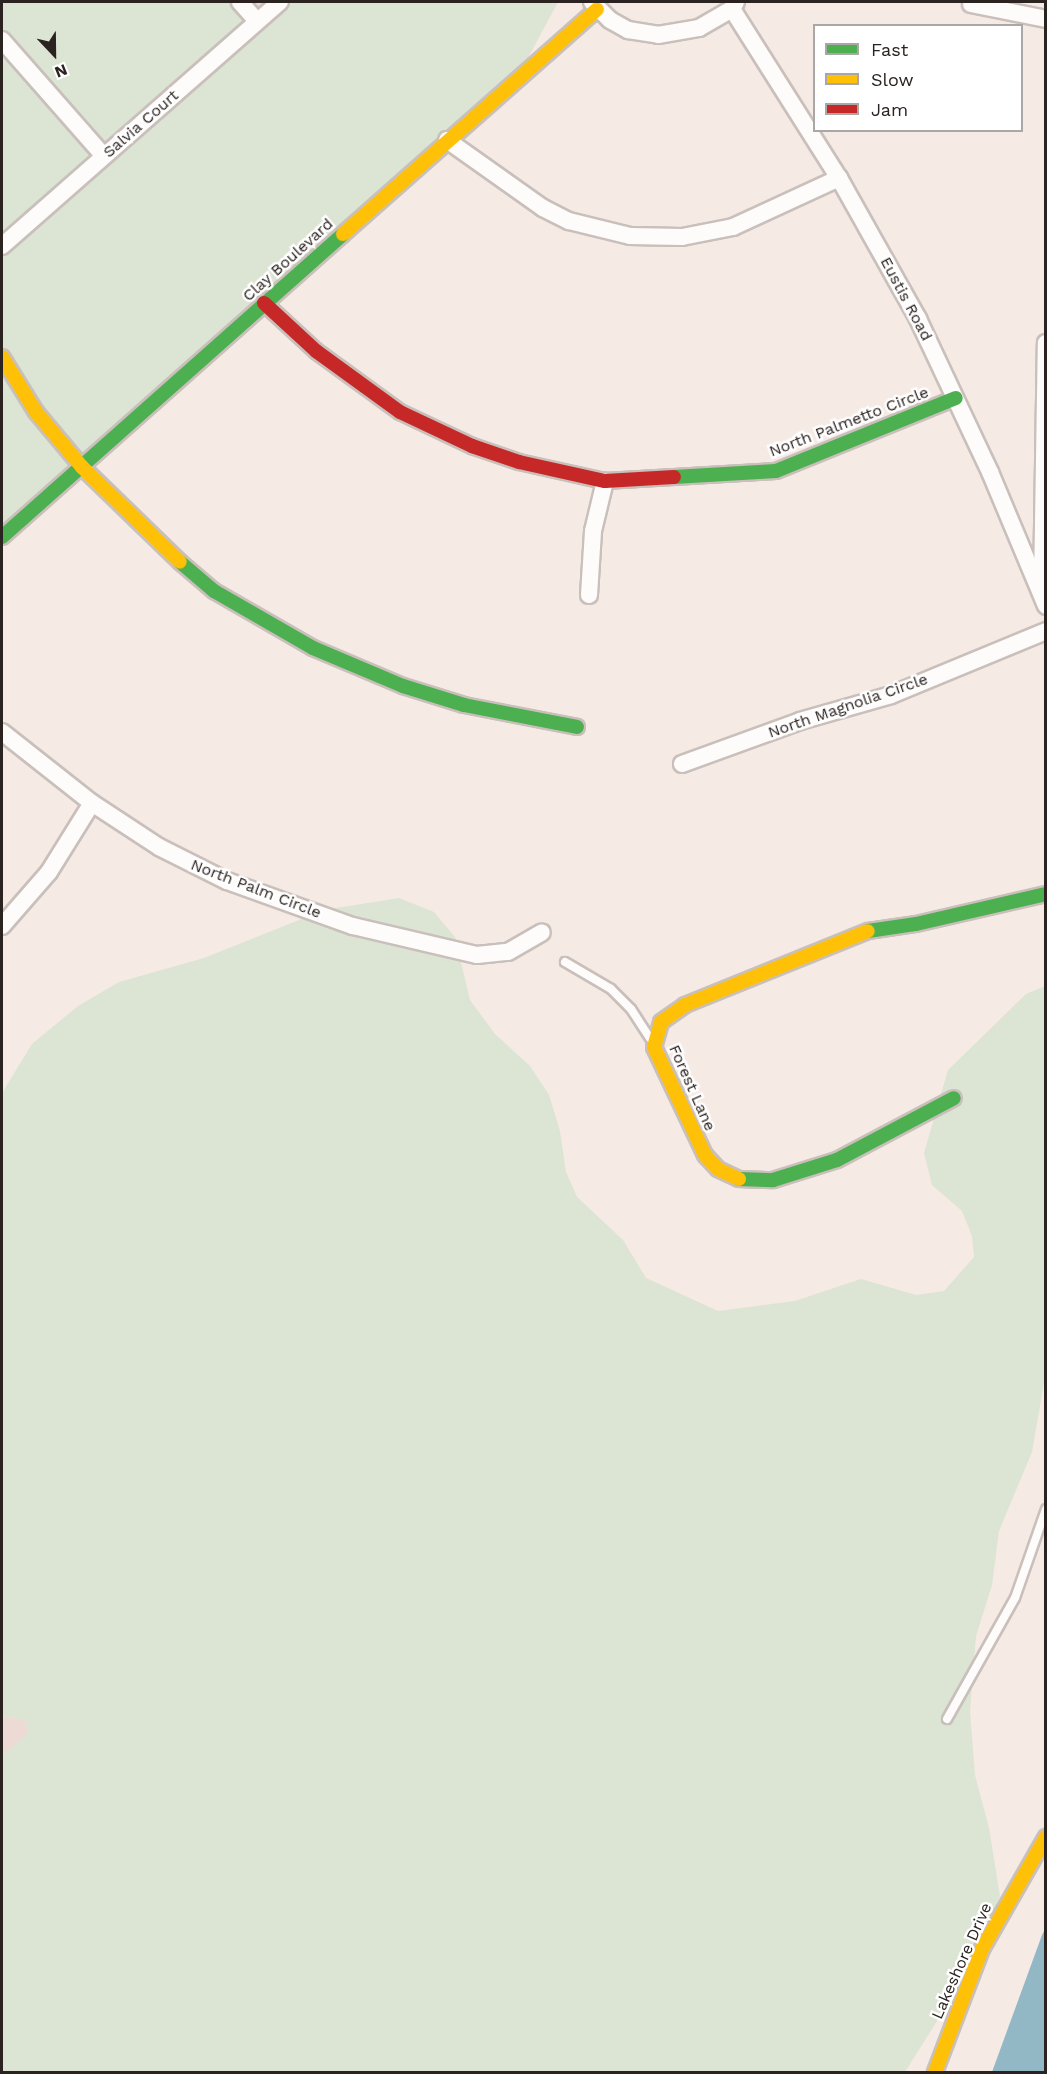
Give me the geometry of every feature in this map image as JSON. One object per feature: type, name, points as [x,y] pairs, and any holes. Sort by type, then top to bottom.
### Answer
[{"type":"street","points":[[240,2],[257,21]]},
{"type":"street","name":"Salvia Court","points":[[2,246],[280,2]]},
{"type":"street","points":[[971,4],[1046,19]]},
{"type":"street","points":[[595,5],[628,30],[658,35],[699,28],[734,5]]},
{"type":"street","name":"Clay Boulevard","points":[[2,537],[595,5]]},
{"type":"street","name":"Eustis Road","points":[[734,5],[839,178],[913,309],[956,398],[1044,601]]},
{"type":"street","points":[[2,40],[104,156]]},
{"type":"street","points":[[447,140],[543,208],[568,221],[630,236],[682,237],[733,227],[839,178]]},
{"type":"street","name":"North Palmetto Circle","points":[[264,303],[351,379],[409,417],[472,446],[519,462],[605,481],[776,471],[956,398]]},
{"type":"street","points":[[1044,601],[1046,343]]},
{"type":"street","points":[[2,357],[36,412],[82,467],[188,571],[247,612],[313,648],[413,689],[464,705],[577,727]]},
{"type":"street","points":[[589,596],[593,531],[605,481]]},
{"type":"street","name":"North Magnolia Circle","points":[[682,764],[800,722],[891,695],[1046,631]]},
{"type":"street","name":"North Palm Circle","points":[[2,732],[92,802],[194,867],[352,926],[477,955],[508,952],[542,932]]},
{"type":"street","points":[[2,926],[49,872],[92,802]]},
{"type":"street","name":"Forest Lane","points":[[954,1098],[837,1160],[773,1180],[736,1179],[718,1169],[705,1155],[654,1047],[661,1022],[685,1005],[860,932],[916,924],[1046,894]]},
{"type":"street","name":"Lakeshore Drive","points":[[935,2073],[982,1949],[1046,1836]]},
{"type":"lane","points":[[565,962],[611,989],[641,1021],[654,1047]]},
{"type":"lane","points":[[946,1719],[1015,1598],[1046,1509]]},
{"type":"shaded area","points":[[2,1716],[24,1720],[30,1732],[2,1756]]},
{"type":"green space","points":[[2,2],[558,2],[522,69],[2,532]]},
{"type":"green space","points":[[399,898],[434,912],[455,937],[470,1000],[495,1034],[530,1066],[549,1095],[560,1131],[566,1172],[577,1197],[623,1240],[646,1278],[718,1311],[795,1301],[861,1279],[916,1295],[944,1291],[974,1257],[972,1236],[962,1211],[932,1185],[924,1153],[948,1070],[1026,994],[1045,986],[1045,1377],[1032,1452],[999,1531],[992,1585],[976,1636],[970,1711],[975,1775],[989,1828],[1000,1896],[954,1994],[905,2072],[2,2072],[2,1756],[29,1732],[24,1720],[2,1716],[2,1093],[32,1044],[78,1006],[119,982],[204,958],[324,910]]},
{"type":"water","points":[[1045,1929],[1045,2072],[992,2072],[1042,1935]]},
{"type":"traffic: fast","points":[[2,537],[343,234]]},
{"type":"traffic: fast","points":[[674,477],[776,471],[956,398]]},
{"type":"traffic: fast","points":[[180,562],[214,591],[313,648],[403,686],[464,705],[577,727]]},
{"type":"traffic: fast","points":[[868,931],[916,924],[1046,894]]},
{"type":"traffic: fast","points":[[739,1179],[773,1180],[837,1160],[954,1098]]},
{"type":"traffic: slow","points":[[343,234],[597,9]]},
{"type":"traffic: slow","points":[[2,357],[36,412],[82,467],[180,562]]},
{"type":"traffic: slow","points":[[739,1179],[718,1169],[705,1155],[654,1047],[661,1022],[685,1005],[868,931]]},
{"type":"traffic: slow","points":[[935,2072],[982,1949],[1046,1837]]},
{"type":"traffic: jam","points":[[264,303],[316,351],[400,412],[472,446],[519,462],[605,481],[674,477]]}]
